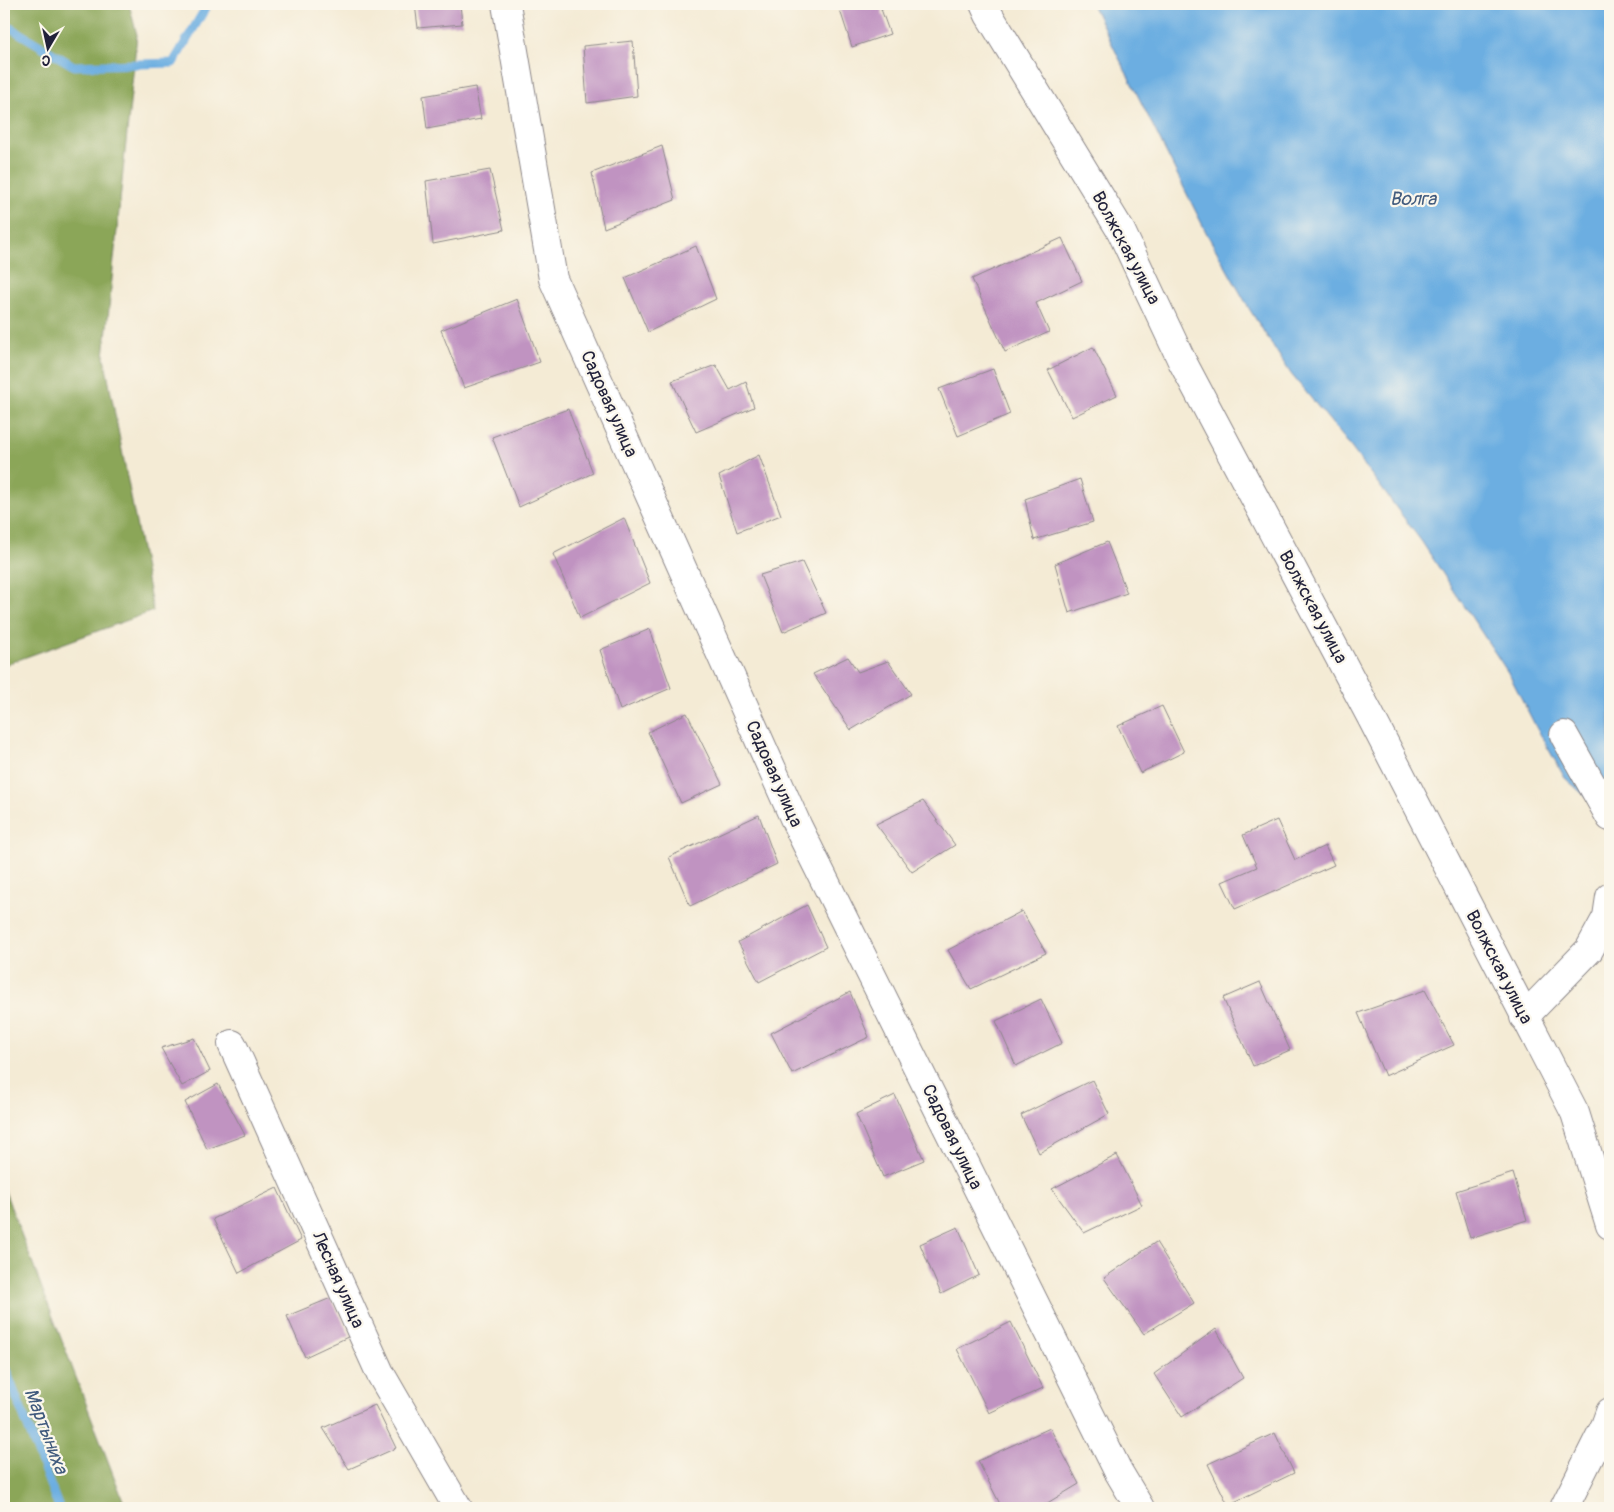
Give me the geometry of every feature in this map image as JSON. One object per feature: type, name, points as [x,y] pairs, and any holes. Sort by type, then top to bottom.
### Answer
[{"type":"street","name":"Садовая улица","points":[[506,4],[553,279],[798,827],[1118,1471],[1140,1508]]},
{"type":"street","name":"Волжская улица","points":[[984,4],[1121,231],[1182,361],[1371,717],[1575,1113],[1610,1225]]},
{"type":"street","points":[[1564,735],[1610,817]]},
{"type":"street","points":[[1524,1017],[1589,950],[1607,917],[1610,897]]},
{"type":"street","name":"Лесная улица","points":[[232,1044],[380,1374],[458,1508]]},
{"type":"street","points":[[1564,1508],[1606,1426],[1610,1412]]},
{"type":"green space","points":[[4,4],[129,4],[137,35],[104,357],[153,611],[4,665]]},
{"type":"green space","points":[[4,1189],[126,1508],[4,1508]]},
{"type":"water","name":"Волга","points":[[1092,4],[1610,4],[1610,808],[1591,801],[1565,778],[1509,674],[1422,542],[1344,438],[1291,374],[1250,310],[1207,234]]},
{"type":"building","points":[[415,4],[460,4],[462,24],[418,28]]},
{"type":"building","points":[[838,4],[896,4],[881,9],[890,34],[852,47]]},
{"type":"building","points":[[633,41],[637,96],[587,103],[583,46]]},
{"type":"building","points":[[475,87],[481,119],[427,129],[423,96]]},
{"type":"building","points":[[662,146],[675,200],[604,228],[592,173]]},
{"type":"building","points":[[490,170],[504,230],[433,244],[426,181]]},
{"type":"building","points":[[1062,238],[1082,281],[1036,303],[1049,332],[1005,352],[972,279]]},
{"type":"building","points":[[696,246],[716,299],[648,332],[625,278]]},
{"type":"building","points":[[517,299],[540,362],[464,388],[441,330]]},
{"type":"building","points":[[1093,347],[1117,395],[1072,417],[1048,370]]},
{"type":"building","points":[[716,365],[730,390],[746,382],[754,407],[696,432],[672,381]]},
{"type":"building","points":[[993,369],[1010,414],[958,436],[939,389]]},
{"type":"building","points":[[568,409],[593,473],[519,507],[492,437]]},
{"type":"building","points":[[759,455],[781,515],[737,532],[719,476]]},
{"type":"building","points":[[1080,479],[1093,522],[1034,540],[1025,499]]},
{"type":"building","points":[[624,518],[650,583],[580,618],[553,554]]},
{"type":"building","points":[[1107,542],[1127,593],[1069,613],[1055,564]]},
{"type":"building","points":[[802,562],[826,613],[783,632],[760,575]]},
{"type":"building","points":[[650,629],[671,688],[620,710],[600,650]]},
{"type":"building","points":[[848,657],[858,672],[888,661],[911,694],[851,730],[813,674]]},
{"type":"building","points":[[1162,706],[1184,752],[1140,773],[1118,726]]},
{"type":"building","points":[[687,713],[722,784],[681,803],[648,732]]},
{"type":"building","points":[[923,801],[955,845],[912,872],[876,824]]},
{"type":"building","points":[[759,815],[777,864],[690,906],[669,857]]},
{"type":"building","points":[[1277,820],[1295,860],[1325,846],[1334,865],[1235,909],[1222,882],[1257,867],[1243,835]]},
{"type":"building","points":[[807,905],[826,947],[759,982],[738,942]]},
{"type":"building","points":[[1022,911],[1046,953],[971,989],[948,950]]},
{"type":"building","points":[[1260,982],[1290,1050],[1253,1066],[1223,998]]},
{"type":"building","points":[[1425,990],[1454,1045],[1385,1076],[1358,1013]]},
{"type":"building","points":[[850,992],[869,1037],[792,1074],[771,1033]]},
{"type":"building","points":[[1041,999],[1062,1043],[1016,1066],[996,1021]]},
{"type":"building","points":[[194,1038],[210,1071],[182,1086],[161,1048]]},
{"type":"building","points":[[1092,1080],[1109,1114],[1039,1153],[1021,1115]]},
{"type":"building","points":[[218,1084],[245,1135],[207,1149],[185,1102]]},
{"type":"building","points":[[895,1095],[924,1160],[883,1177],[856,1114]]},
{"type":"building","points":[[1117,1155],[1142,1205],[1084,1233],[1052,1189]]},
{"type":"building","points":[[1513,1173],[1527,1220],[1470,1238],[1456,1191]]},
{"type":"building","points":[[277,1188],[301,1240],[239,1273],[213,1219]]},
{"type":"building","points":[[958,1227],[979,1275],[941,1294],[920,1244]]},
{"type":"building","points":[[1156,1242],[1194,1303],[1144,1334],[1104,1278]]},
{"type":"building","points":[[331,1298],[350,1336],[305,1357],[287,1316]]},
{"type":"building","points":[[1011,1322],[1043,1388],[989,1413],[957,1349]]},
{"type":"building","points":[[1216,1329],[1243,1378],[1182,1417],[1154,1374]]},
{"type":"building","points":[[375,1405],[396,1448],[349,1469],[323,1428]]},
{"type":"building","points":[[1050,1428],[1079,1484],[1039,1508],[1002,1508],[978,1461]]},
{"type":"building","points":[[1275,1433],[1294,1473],[1228,1505],[1208,1464]]},
{"type":"waterway","name":"Мартыниха","points":[[4,24],[74,66],[173,63],[208,4]]},
{"type":"waterway","name":"Мартыниха","points":[[4,1365],[59,1508]]}]
